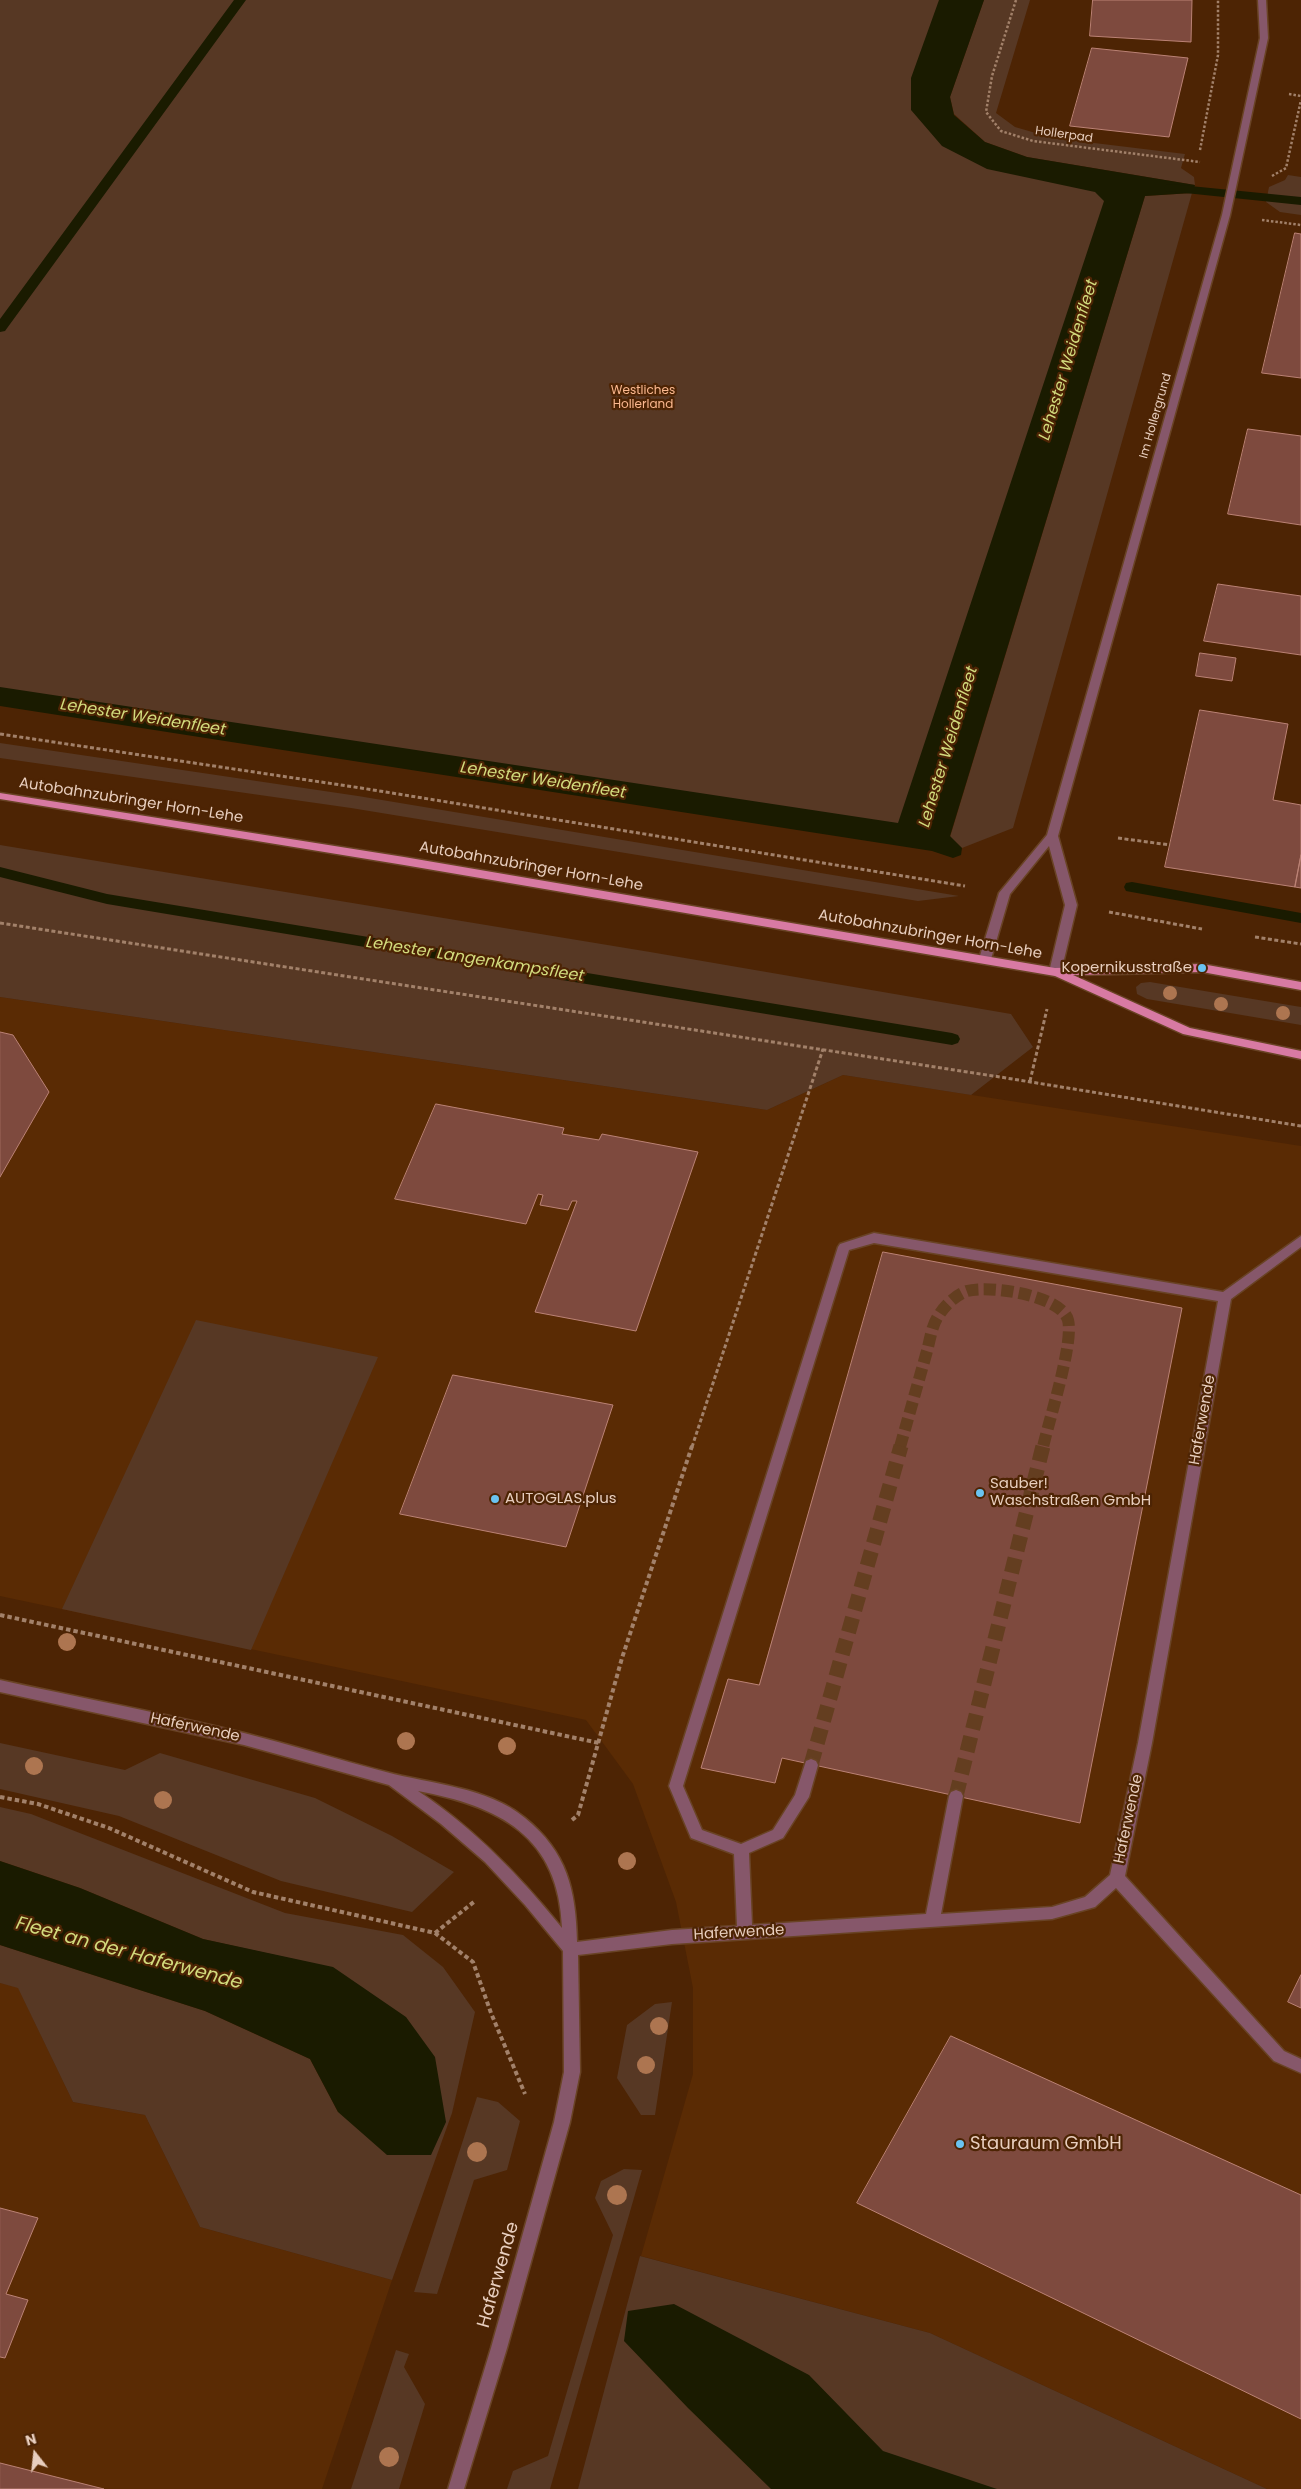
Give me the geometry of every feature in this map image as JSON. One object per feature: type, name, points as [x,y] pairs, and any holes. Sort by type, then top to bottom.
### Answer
[{"type":"main road","name":"Autobahnzubringer Horn-Lehe","points":[[0,796],[394,859],[1055,972],[1202,968],[1301,986]]},
{"type":"main road","name":"Autobahnzubringer Horn-Lehe","points":[[1055,972],[1187,1031],[1301,1055]]},
{"type":"street","name":"Im Hollergrund","points":[[985,959],[1005,893],[1052,836],[1178,393],[1228,203],[1264,38],[1262,0]]},
{"type":"street","points":[[1052,836],[1071,905],[1055,972]]},
{"type":"street","points":[[810,1764],[802,1797],[778,1834],[741,1850],[696,1834],[676,1786],[844,1247],[874,1238],[1225,1297],[1301,1241]]},
{"type":"street","points":[[1274,1262],[1301,1251]]},
{"type":"street","name":"Haferwende","points":[[570,1949],[672,1938],[1052,1913],[1090,1902],[1117,1878],[1146,1734],[1225,1297]]},
{"type":"street","name":"Haferwende","points":[[0,1686],[244,1738],[389,1779],[441,1789],[484,1802],[519,1821],[543,1844],[562,1877],[569,1912],[573,2034],[572,2072],[553,2157],[499,2348],[456,2489]]},
{"type":"street","name":"Haferwende","points":[[389,1779],[431,1806],[479,1845],[508,1874],[570,1949]]},
{"type":"street","points":[[932,1921],[956,1796]]},
{"type":"street","points":[[741,1850],[745,1933]]},
{"type":"street","points":[[1117,1878],[1279,2056],[1301,2066]]},
{"type":"path","name":"Hollerpad","points":[[1016,0],[992,76],[986,112],[1001,130],[1032,141],[1205,162]]},
{"type":"path","points":[[1202,154],[1199,146],[1218,55],[1218,0]]},
{"type":"path","points":[[1266,180],[1286,168],[1301,100]]},
{"type":"path","points":[[0,734],[370,789],[1005,893]]},
{"type":"path","points":[[1118,838],[1170,845]]},
{"type":"path","points":[[1071,905],[1210,930]]},
{"type":"path","points":[[0,923],[1030,1081],[1301,1126]]},
{"type":"path","points":[[1246,936],[1301,944]]},
{"type":"path","points":[[1030,1081],[1055,972]]},
{"type":"path","points":[[0,1615],[599,1743],[622,1658],[823,1049]]},
{"type":"path","points":[[0,1797],[38,1804],[109,1828],[253,1892],[435,1934],[473,1962],[490,2013],[553,2157]]},
{"type":"shaded area","points":[[0,997],[767,1110],[843,1075],[1301,1146],[1301,2489],[1267,2489],[930,2333],[641,2256],[693,2074],[693,1988],[676,1902],[633,1784],[586,1720],[0,1596]]},
{"type":"shaded area","points":[[0,1983],[18,1987],[73,2102],[145,2115],[200,2227],[392,2280],[322,2489],[0,2489]]},
{"type":"green space","name":"Westliches Hollerland","points":[[0,0],[962,0],[930,107],[960,141],[1132,190],[920,845],[0,701]]},
{"type":"green space","points":[[984,0],[1030,0],[996,113],[1015,127],[1053,138],[1185,154],[1181,168],[1194,177],[1195,185],[1027,157],[985,142],[954,114],[950,97]]},
{"type":"green space","points":[[1288,175],[1301,177],[1301,215],[1280,212],[1266,202],[1269,187],[1285,180]]},
{"type":"green space","points":[[1192,193],[1013,828],[962,848],[950,837],[1145,196]]},
{"type":"green space","points":[[0,743],[358,796],[959,896],[918,901],[351,808],[0,758]]},
{"type":"green space","points":[[0,845],[650,952],[1011,1014],[1033,1047],[971,1095],[843,1075],[767,1110],[0,997]]},
{"type":"green space","points":[[1150,982],[1301,1007],[1301,1025],[1147,999],[1137,994],[1136,987],[1141,983]]},
{"type":"green space","points":[[196,1320],[378,1357],[251,1650],[62,1609]]},
{"type":"green space","points":[[0,1743],[125,1770],[160,1753],[315,1798],[392,1836],[454,1872],[412,1912],[281,1881],[119,1816],[0,1789]]},
{"type":"green space","points":[[0,1807],[31,1814],[285,1913],[403,1935],[443,1967],[475,2012],[452,2113],[392,2280],[200,2227],[145,2115],[73,2102],[18,1988],[0,1983],[0,1945],[205,2011],[310,2059],[338,2112],[333,1968],[203,1939],[80,1888],[0,1861]]},
{"type":"green space","points":[[672,2002],[655,2115],[641,2115],[617,2078],[627,2025],[655,2004]]},
{"type":"green space","points":[[477,2097],[498,2102],[520,2121],[507,2170],[474,2180],[437,2294],[414,2292]]},
{"type":"green space","points":[[624,2169],[642,2170],[550,2489],[507,2489],[513,2471],[548,2456],[613,2235],[595,2198],[601,2181]]},
{"type":"green space","points":[[640,2256],[930,2333],[1267,2489],[578,2489]]},
{"type":"green space","points":[[396,2350],[409,2354],[404,2367],[425,2404],[399,2489],[351,2489]]},
{"type":"water","name":"Lehester Weidenfleet","points":[[939,0],[984,0],[950,97],[954,115],[985,142],[1027,157],[1195,185],[1192,193],[1145,196],[950,836],[962,848],[961,855],[953,858],[932,851],[0,706],[0,687],[898,823],[1104,201],[1095,192],[987,169],[942,146],[911,110],[911,78]]},
{"type":"water","name":"Fleet an der Haferwende","points":[[0,1861],[80,1888],[203,1939],[333,1967],[406,2017],[435,2057],[446,2122],[431,2155],[387,2155],[338,2112],[310,2059],[205,2011],[0,1945]]},
{"type":"water","points":[[674,2304],[809,2375],[883,2451],[997,2489],[771,2489],[688,2408],[624,2341],[628,2311]]},
{"type":"building","points":[[1093,0],[1192,0],[1191,42],[1090,36]]},
{"type":"building","points":[[1092,48],[1188,58],[1169,137],[1070,126]]},
{"type":"building","points":[[1295,233],[1301,234],[1301,378],[1262,373]]},
{"type":"building","points":[[1248,429],[1301,436],[1301,525],[1228,514]]},
{"type":"building","points":[[1218,584],[1301,596],[1301,655],[1204,641]]},
{"type":"building","points":[[1200,653],[1236,658],[1232,681],[1196,676]]},
{"type":"building","points":[[1200,710],[1288,724],[1273,800],[1301,805],[1301,855],[1295,887],[1165,867]]},
{"type":"building","points":[[1301,855],[1301,888],[1295,887]]},
{"type":"building","points":[[0,1032],[13,1035],[49,1092],[0,1177]]},
{"type":"building","points":[[436,1104],[564,1128],[562,1134],[599,1140],[602,1134],[698,1152],[636,1331],[535,1312],[577,1201],[572,1201],[568,1210],[540,1205],[543,1195],[538,1194],[526,1224],[395,1199]]},
{"type":"building","name":"Sauber! Waschstraßen GmbH","points":[[883,1252],[1182,1308],[1080,1823],[782,1758],[775,1783],[701,1768],[728,1679],[759,1685]]},
{"type":"building","points":[[453,1375],[613,1405],[566,1547],[400,1514]]},
{"type":"building","points":[[1301,1975],[1301,2008],[1288,2002]]},
{"type":"building","points":[[951,2036],[1301,2195],[1301,2419],[857,2203]]},
{"type":"building","points":[[0,2208],[38,2218],[6,2294],[28,2300],[5,2358],[0,2357]]},
{"type":"building","points":[[0,2463],[104,2489],[0,2489]]},
{"type":"waterway","points":[[0,328],[240,0]]},
{"type":"waterway","points":[[1170,188],[1301,201]]},
{"type":"waterway","name":"Lehester Langenkampsfleet","points":[[0,872],[107,899],[952,1039]]},
{"type":"waterway","points":[[1132,887],[1301,918]]},
{"type":"tunnel","points":[[900,1447],[935,1323],[941,1311],[955,1298],[967,1291],[977,1289],[1007,1291],[1039,1298],[1063,1311],[1068,1320],[1069,1331],[1064,1363],[1043,1447]]},
{"type":"tunnel","points":[[811,1765],[901,1446]]},
{"type":"tunnel","points":[[956,1796],[1043,1446]]},
{"type":"place","name":"Kopernikusstraße","points":[[1202,968]]},
{"type":"place","name":"Sauber! Waschstraßen GmbH","points":[[980,1493]]},
{"type":"place","name":"AUTOGLAS.plus","points":[[495,1499]]},
{"type":"place","name":"Stauraum GmbH","points":[[960,2144]]}]
